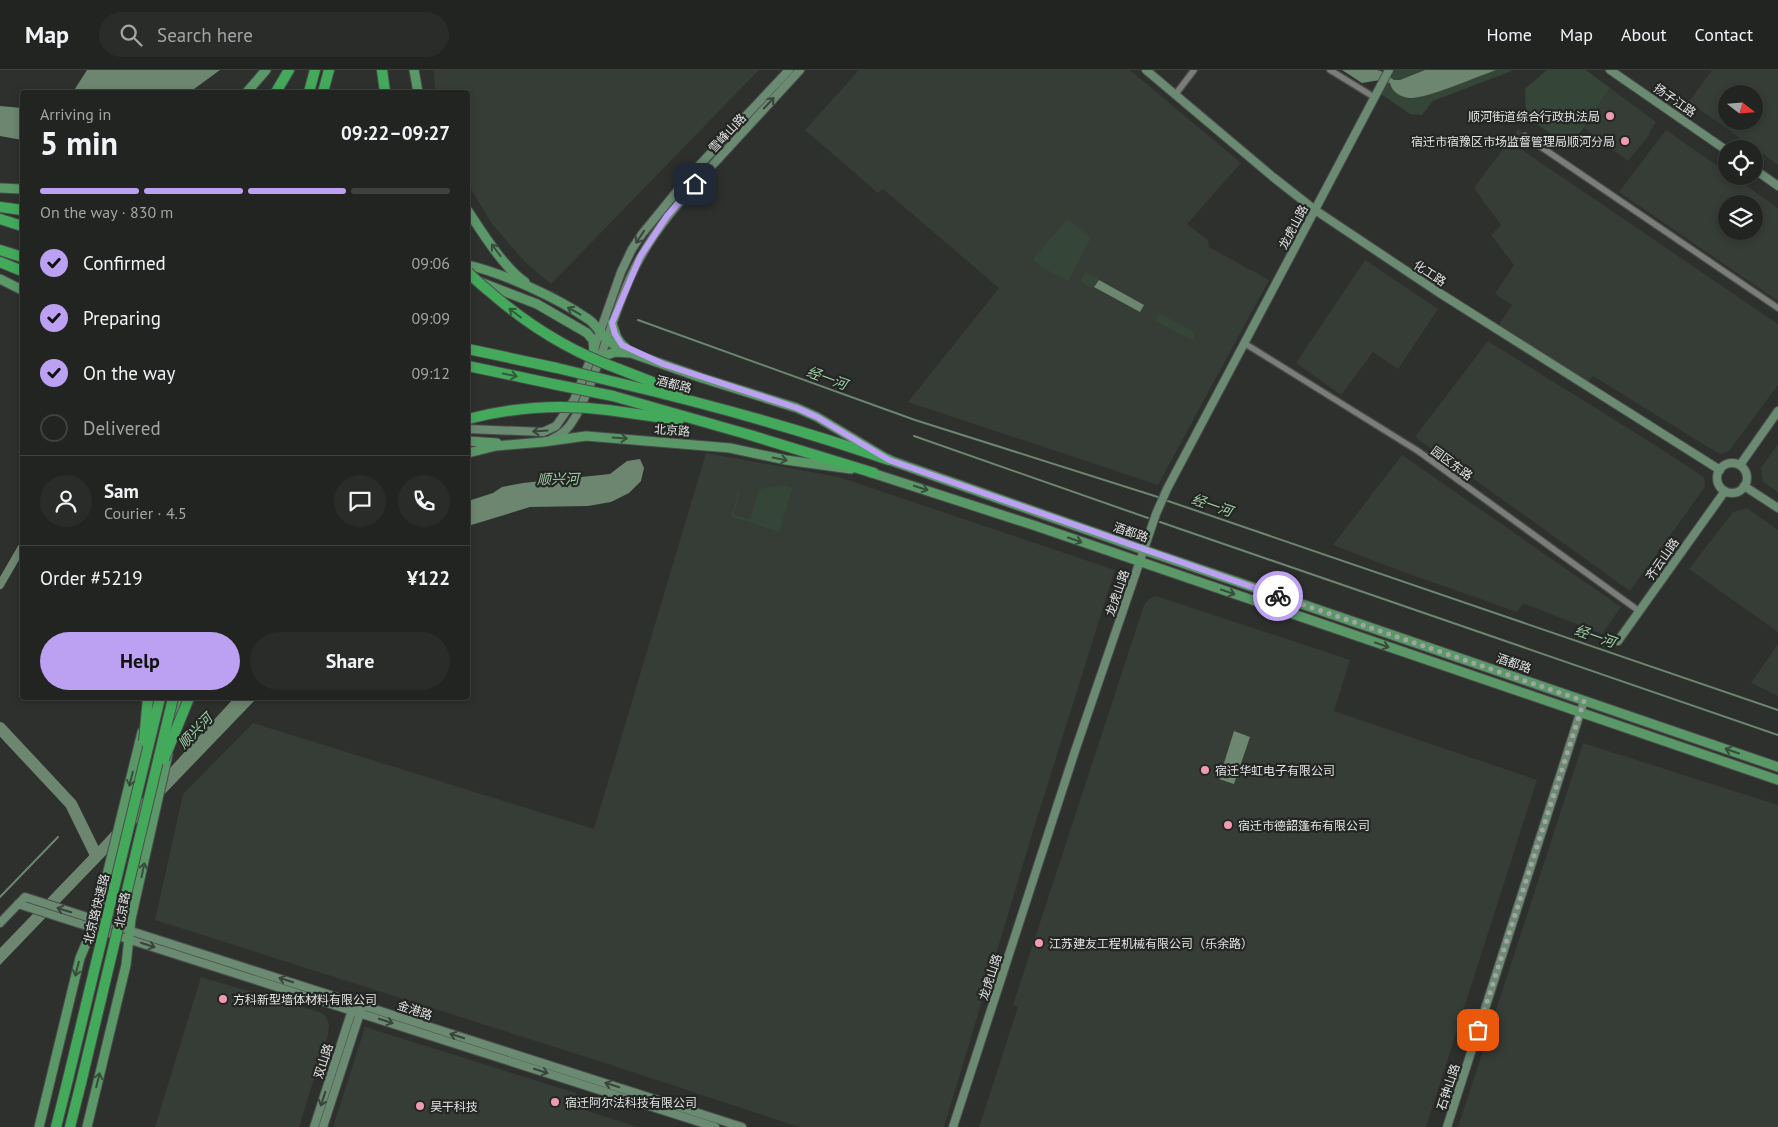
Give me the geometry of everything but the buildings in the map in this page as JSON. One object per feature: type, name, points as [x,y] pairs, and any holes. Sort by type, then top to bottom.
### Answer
[{"type":"highway","points":[[277,90],[289,70]]},
{"type":"highway","points":[[285,90],[293,70]]},
{"type":"highway","points":[[310,90],[315,70]]},
{"type":"highway","points":[[324,90],[330,70]]},
{"type":"highway","points":[[382,70],[385,90]]},
{"type":"highway","points":[[0,207],[20,210]]},
{"type":"highway","points":[[0,219],[20,225]]},
{"type":"highway","points":[[0,226],[20,231]]},
{"type":"highway","points":[[0,243],[20,249]]},
{"type":"highway","points":[[0,250],[20,256]]},
{"type":"highway","points":[[0,262],[20,270]]},
{"type":"highway","points":[[470,274],[504,304],[562,344],[594,360],[740,414]]},
{"type":"highway","name":"酒都路","points":[[470,349],[557,368],[740,414],[846,445],[889,460]]},
{"type":"highway","name":"酒都路","points":[[470,366],[613,396],[724,427],[874,473]]},
{"type":"highway","points":[[470,418],[536,407],[578,407],[724,427]]},
{"type":"highway","points":[[141,776],[149,700]]},
{"type":"highway","name":"北京路快速路","points":[[56,1127],[160,700]]},
{"type":"highway","name":"北京路快速路","points":[[70,1127],[173,700]]},
{"type":"highway","points":[[142,826],[166,751],[188,700]]},
{"type":"main road","points":[[249,90],[266,70]]},
{"type":"main road","points":[[414,70],[418,90]]},
{"type":"main road","points":[[0,188],[20,189]]},
{"type":"main road","points":[[470,214],[501,257],[519,278],[544,295]]},
{"type":"main road","points":[[470,272],[518,283],[586,318],[607,340],[702,378],[797,408],[817,417],[889,460]]},
{"type":"main road","points":[[470,273],[502,290],[537,304],[587,333],[593,340],[594,351]]},
{"type":"main road","points":[[0,278],[20,289]]},
{"type":"main road","points":[[608,320],[622,345],[643,356]]},
{"type":"main road","points":[[601,357],[622,351],[643,356]]},
{"type":"main road","name":"北京路","points":[[470,452],[496,446],[586,436],[730,448],[786,460],[874,473]]},
{"type":"main road","points":[[470,441],[518,444]]},
{"type":"main road","name":"酒都路","points":[[889,460],[1144,550],[1778,767]]},
{"type":"main road","name":"酒都路","points":[[874,473],[1778,780]]},
{"type":"main road","points":[[39,1127],[80,958],[94,924],[149,700]]},
{"type":"main road","name":"北京路","points":[[87,1127],[126,965],[130,935],[180,700]]},
{"type":"street","name":"雪峰山路","points":[[543,442],[558,437],[574,421],[607,340],[608,320],[621,272],[632,249],[691,174],[789,70]]},
{"type":"street","name":"雪峰山路","points":[[608,320],[640,257],[667,216],[800,70]]},
{"type":"street","name":"化工路","points":[[1147,70],[1273,177],[1315,210],[1438,292],[1720,470]]},
{"type":"street","points":[[1175,95],[1194,70]]},
{"type":"street","points":[[1330,70],[1374,98]]},
{"type":"street","name":"龙虎山路","points":[[953,1127],[1075,751],[1156,514],[1167,489],[1389,70]]},
{"type":"street","name":"扬子江路","points":[[1610,70],[1718,144]]},
{"type":"street","points":[[1525,136],[1778,308]]},
{"type":"street","points":[[1763,175],[1778,186]]},
{"type":"street","points":[[470,429],[543,432],[556,426],[574,400],[600,331],[608,320]]},
{"type":"street","name":"园区东路","points":[[1244,343],[1418,451],[1639,611]]},
{"type":"street","points":[[1740,466],[1778,411]]},
{"type":"street","points":[[563,418],[565,431],[586,436]]},
{"type":"street","points":[[1729,464],[1740,466],[1746,473],[1747,480],[1744,486],[1736,492],[1725,491],[1719,484],[1720,470],[1729,464]]},
{"type":"street","points":[[1744,486],[1778,508]]},
{"type":"street","name":"齐云山路","points":[[1618,641],[1725,491]]},
{"type":"street","name":"石钟山路","points":[[1447,1127],[1584,701]]},
{"type":"street","name":"金港路","points":[[18,904],[25,898],[94,924]]},
{"type":"street","points":[[0,923],[18,904]]},
{"type":"street","name":"金港路","points":[[18,904],[130,935],[715,1127]]},
{"type":"street","name":"金港路","points":[[357,1008],[742,1127]]},
{"type":"street","name":"双山路","points":[[314,1127],[357,1008]]},
{"type":"street","name":"双山路","points":[[323,1127],[357,1008]]},
{"type":"shaded area","points":[[87,70],[220,70],[193,90],[74,90]]},
{"type":"shaded area","points":[[434,70],[759,70],[551,284],[525,262],[492,224],[470,187],[470,90],[435,90]]},
{"type":"shaded area","points":[[859,70],[1130,70],[1241,163],[1187,224],[1208,240],[1209,247],[1269,280],[1158,485],[908,402],[999,288],[883,189],[878,193],[805,130]]},
{"type":"shaded area","points":[[1342,70],[1377,70],[1394,80],[1400,80],[1425,70],[1496,70],[1428,95],[1410,98],[1397,94],[1390,83],[1380,80],[1362,83]]},
{"type":"shaded area","points":[[1396,70],[1514,70],[1433,101],[1422,115],[1410,114],[1381,94],[1392,72]]},
{"type":"shaded area","points":[[1547,70],[1586,70],[1610,88],[1571,147],[1526,117],[1525,89]]},
{"type":"shaded area","points":[[1712,70],[1778,70],[1778,165],[1763,154],[1763,140],[1743,140],[1729,130],[1763,130],[1763,85],[1718,85],[1718,123],[1689,102]]},
{"type":"shaded area","name":"宿迁市宿豫区市场监督管理局顺河分局","points":[[1610,88],[1656,122],[1650,134],[1628,161],[1584,128]]},
{"type":"shaded area","points":[[0,106],[20,108],[20,140],[0,136]]},
{"type":"shaded area","points":[[1518,129],[1523,133],[1515,145],[1778,324],[1778,385],[1729,451],[1721,454],[1716,452],[1593,376],[1588,382],[1498,326],[1512,305],[1495,294],[1514,265],[1491,235],[1501,225],[1474,188]]},
{"type":"shaded area","points":[[1666,130],[1718,166],[1718,185],[1745,185],[1759,195],[1718,195],[1718,240],[1763,240],[1763,198],[1778,208],[1778,301],[1619,192]]},
{"type":"shaded area","points":[[1067,219],[1091,238],[1068,281],[1041,267],[1033,259]]},
{"type":"shaded area","points":[[1365,260],[1438,309],[1398,369],[1373,352],[1341,395],[1296,363]]},
{"type":"shaded area","points":[[1085,272],[1098,278],[1096,286],[1092,288],[1082,282],[1081,280]]},
{"type":"shaded area","points":[[1099,280],[1144,305],[1140,312],[1094,287]]},
{"type":"shaded area","points":[[1159,313],[1196,333],[1192,340],[1155,321]]},
{"type":"shaded area","points":[[1488,341],[1704,477],[1705,487],[1630,591],[1415,437]]},
{"type":"shaded area","points":[[1778,444],[1778,492],[1763,482],[1761,468]]},
{"type":"shaded area","points":[[706,453],[839,477],[1115,570],[1034,828],[944,1127],[799,1127],[608,1064],[155,920],[183,794],[253,723],[594,829]]},
{"type":"shaded area","points":[[1402,455],[1621,607],[1602,634],[1523,603],[1517,612],[1333,545]]},
{"type":"shaded area","points":[[640,459],[644,468],[641,481],[629,493],[611,502],[588,506],[530,507],[470,525],[470,500],[493,493],[502,487],[610,474],[627,461]]},
{"type":"shaded area","points":[[784,485],[793,487],[779,532],[731,517],[738,492],[740,493],[734,515],[750,519],[759,489]]},
{"type":"shaded area","points":[[1747,508],[1778,530],[1778,632],[1689,569],[1733,512]]},
{"type":"shaded area","points":[[1156,596],[1350,660],[1334,711],[1537,780],[1426,1127],[979,1127],[1018,1007],[1013,1005],[1144,605],[1149,599]]},
{"type":"shaded area","points":[[1778,644],[1778,696],[1751,683]]},
{"type":"shaded area","points":[[232,700],[255,700],[0,965],[0,948],[105,839]]},
{"type":"shaded area","points":[[1234,731],[1250,737],[1234,784],[1219,779]]},
{"type":"shaded area","points":[[1583,743],[1778,805],[1778,1127],[1458,1127]]},
{"type":"shaded area","points":[[201,977],[322,1013],[326,1017],[329,1024],[328,1034],[299,1127],[155,1127]]},
{"type":"shaded area","points":[[365,1027],[576,1093],[572,1106],[638,1127],[333,1127]]},
{"type":"waterway","name":"经一河","points":[[638,320],[915,420],[1161,498]]},
{"type":"waterway","name":"经一河","points":[[914,436],[1148,518]]},
{"type":"waterway","name":"经一河","points":[[1165,500],[1778,710]]},
{"type":"waterway","name":"经一河","points":[[1160,522],[1778,735]]},
{"type":"waterway","points":[[0,585],[20,550]]},
{"type":"waterway","points":[[0,728],[71,804],[96,855]]},
{"type":"waterway","points":[[0,897],[58,837]]},
{"type":"way so far","points":[[1278,596],[1584,701],[1478,1030]]},
{"type":"place","name":"顺河街道综合行政执法局","points":[[1610,116]]},
{"type":"place","name":"宿迁市宿豫区市场监督管理局顺河分局","points":[[1625,141]]},
{"type":"place","name":"宿迁华虹电子有限公司","points":[[1205,770]]},
{"type":"place","name":"宿迁市德韶篷布有限公司","points":[[1228,825]]},
{"type":"place","name":"江苏建友工程机械有限公司（乐余路）","points":[[1039,943]]},
{"type":"place","name":"方科新型墙体材料有限公司","points":[[223,999]]},
{"type":"place","name":"宿迁阿尔法科技有限公司","points":[[555,1102]]},
{"type":"place","name":"昊干科技","points":[[420,1106]]},
{"type":"route","points":[[695,184],[667,216],[650,240],[630,278],[612,323],[615,334],[622,345],[663,364],[797,408],[817,417],[889,460],[1278,596]]},
{"type":"water label","name":"顺兴河","points":[[558,479]]},
{"type":"water label","name":"顺兴河","points":[[195,731]]}]
